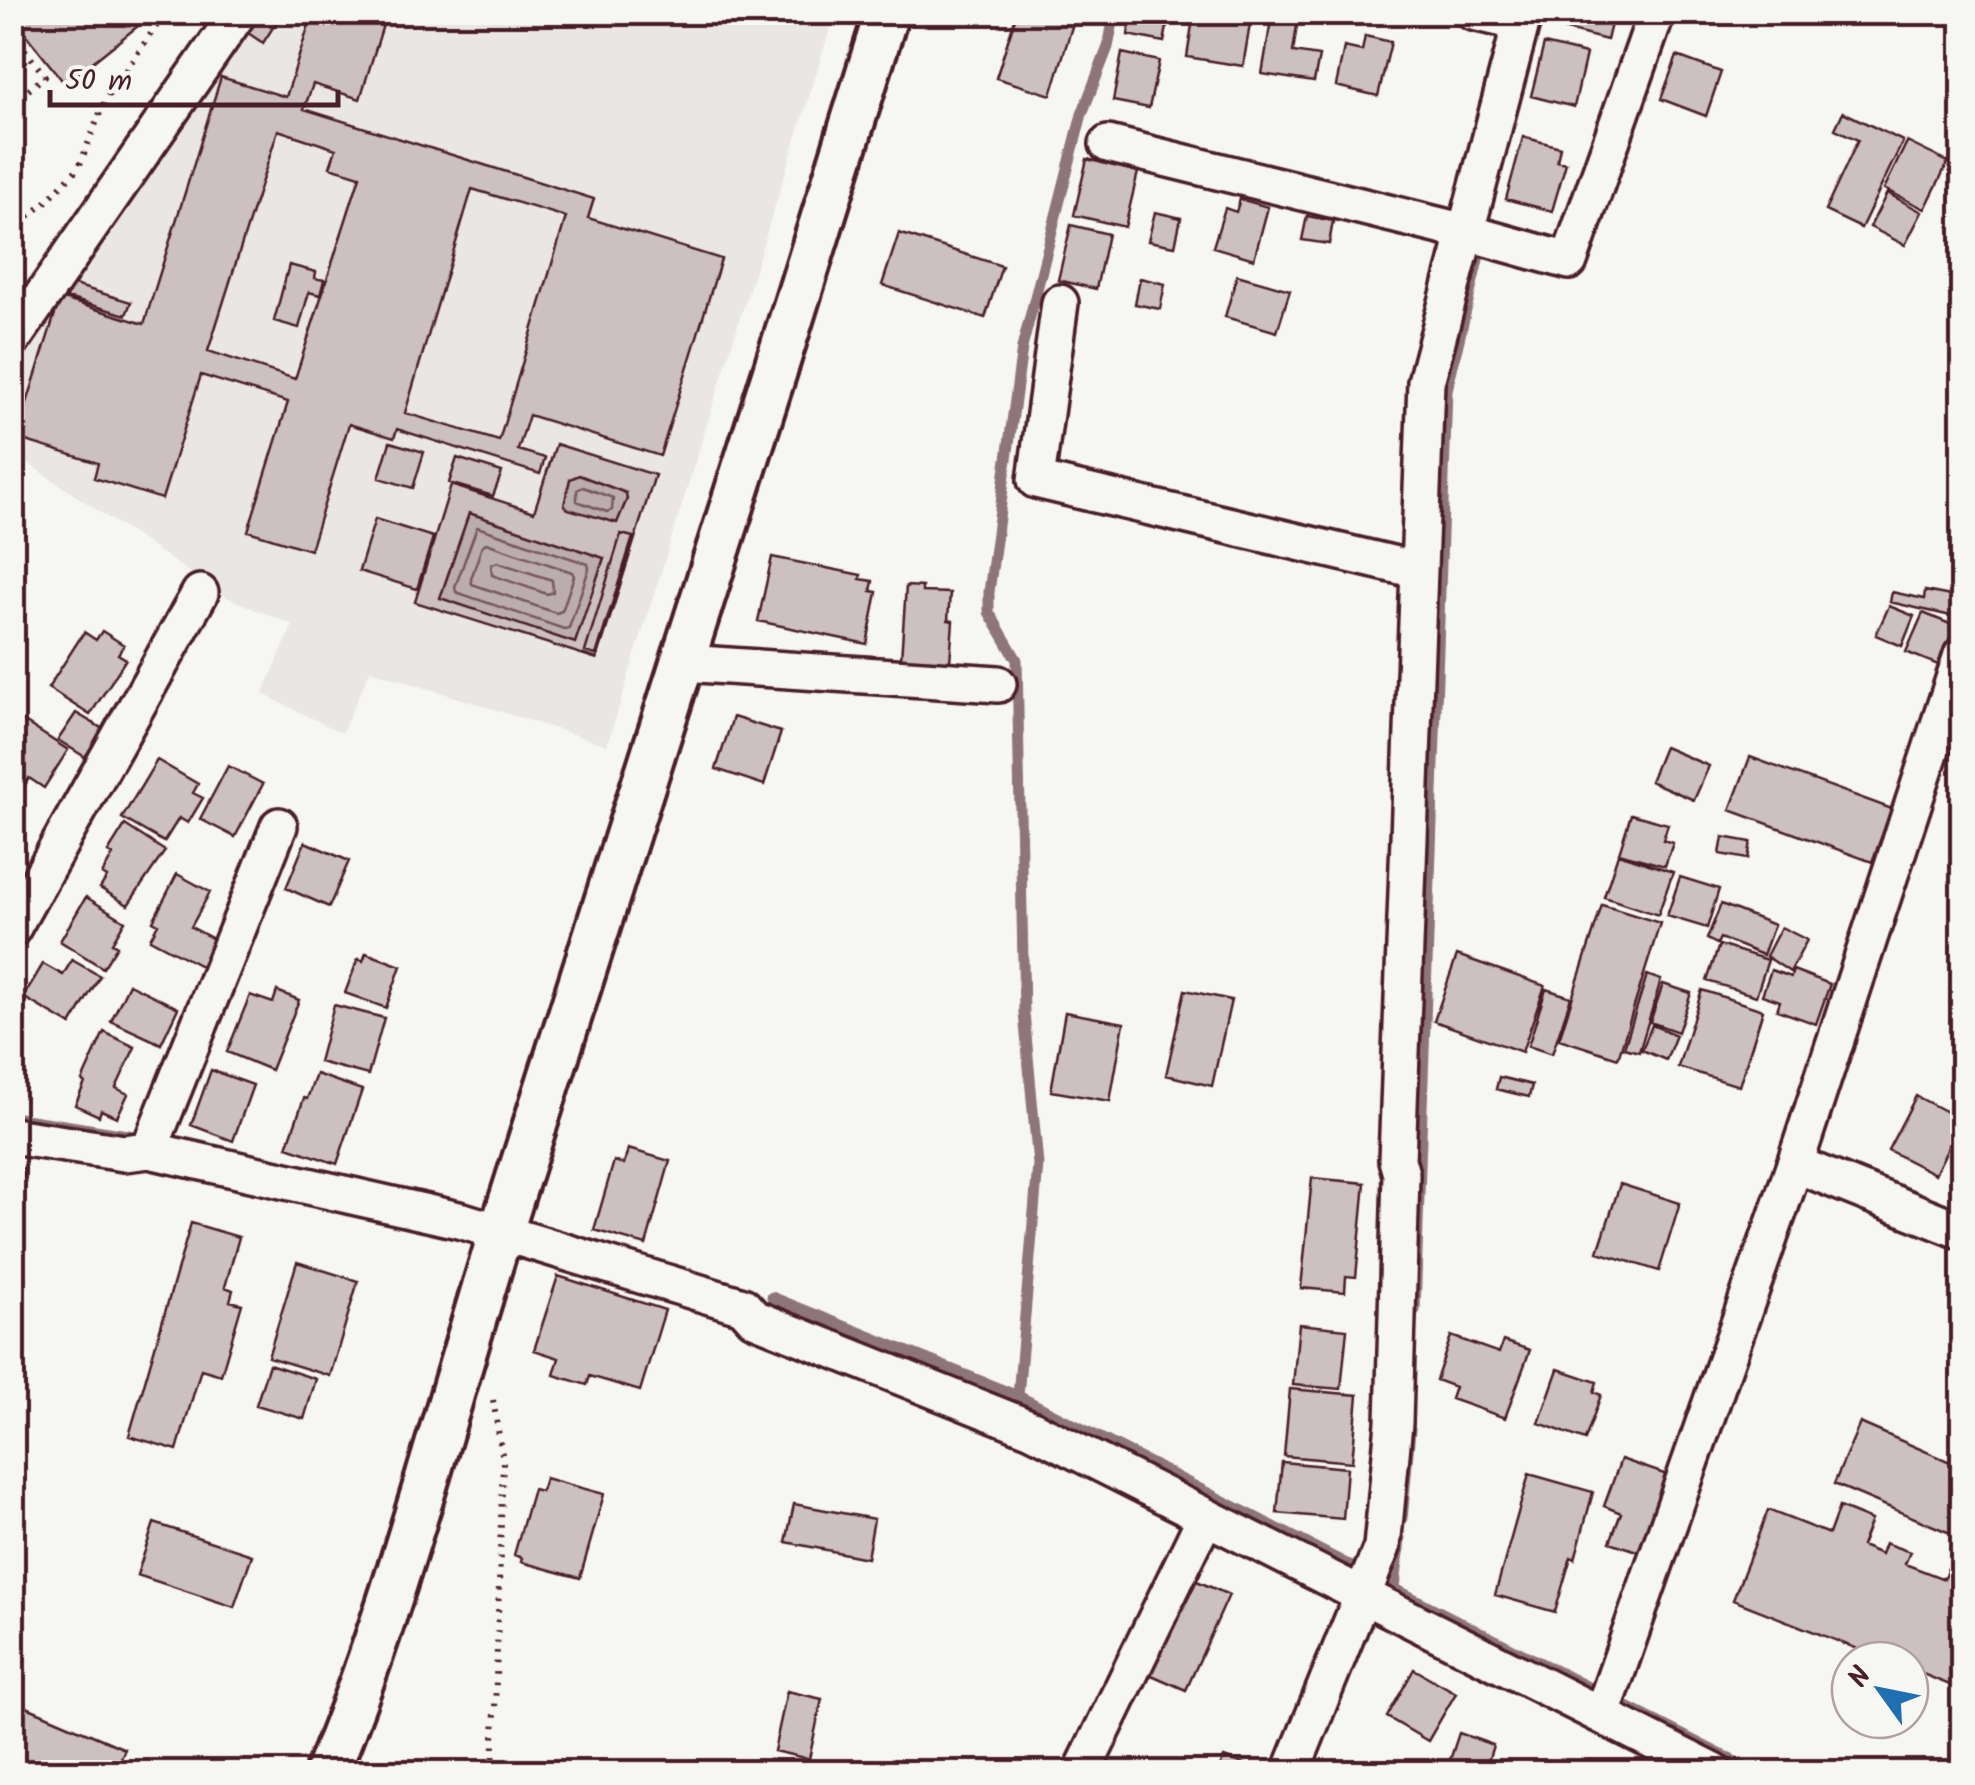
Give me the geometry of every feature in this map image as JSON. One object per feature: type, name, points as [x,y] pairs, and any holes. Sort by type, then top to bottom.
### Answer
[{"type":"street","points":[[12,340],[239,12]]},
{"type":"street","points":[[327,1772],[390,1600],[501,1233],[887,12]]},
{"type":"street","points":[[1291,1772],[1382,1547],[1394,1424],[1401,1174],[1397,1160],[1426,382],[1478,235],[1523,18],[1473,12]]},
{"type":"street","points":[[1108,144],[1569,261],[1658,12]]},
{"type":"street","points":[[1060,303],[1036,480],[1418,570]]},
{"type":"street","points":[[12,929],[200,594]]},
{"type":"street","points":[[1606,1701],[1795,1164],[1962,655]]},
{"type":"street","points":[[684,663],[998,684]]},
{"type":"street","points":[[149,1150],[279,826]]},
{"type":"street","points":[[12,1136],[124,1153],[149,1150],[463,1221],[546,1243],[743,1306],[754,1318],[1032,1429],[1205,1518],[1368,1580],[1606,1701],[1707,1771]]},
{"type":"street","points":[[1795,1164],[1962,1232]]},
{"type":"street","points":[[1082,1772],[1205,1518]]},
{"type":"path","points":[[12,229],[44,204],[79,166],[105,100],[166,12]]},
{"type":"path","points":[[12,33],[45,76],[12,104]]},
{"type":"path","points":[[493,1399],[503,1460],[494,1772]]},
{"type":"shaded area","points":[[249,13],[835,13],[607,745],[370,670],[342,733],[263,694],[293,625],[226,597],[13,453],[13,356]]},
{"type":"water","points":[[579,475],[626,493],[617,523],[564,505],[570,479]]},
{"type":"water","points":[[469,513],[604,558],[575,643],[440,598]]},
{"type":"building","points":[[12,12],[136,12],[143,22],[65,84]]},
{"type":"building","points":[[261,12],[281,15],[263,43],[248,33]]},
{"type":"building","points":[[313,12],[387,12],[360,99],[313,84],[304,109],[594,199],[588,218],[721,259],[660,456],[529,415],[518,450],[545,458],[540,474],[397,429],[394,438],[349,424],[310,550],[248,531],[288,402],[201,375],[162,499],[94,478],[98,463],[16,438],[60,298],[144,324],[221,77],[286,97]],"holes":[[[278,130],[336,149],[330,167],[360,176],[295,379],[208,351]],[[472,189],[566,217],[499,441],[405,413]]]},
{"type":"building","points":[[1017,12],[1050,12],[1074,20],[1051,95],[996,78]]},
{"type":"building","points":[[1132,12],[1170,12],[1164,42],[1128,35]]},
{"type":"building","points":[[1194,12],[1251,18],[1243,66],[1187,57]]},
{"type":"building","points":[[1567,12],[1614,12],[1607,40],[1563,29]]},
{"type":"building","points":[[1272,15],[1298,19],[1293,52],[1319,56],[1314,82],[1262,74]]},
{"type":"building","points":[[1365,36],[1391,42],[1378,96],[1336,86],[1344,47],[1362,51]]},
{"type":"building","points":[[1544,44],[1586,54],[1574,107],[1531,96]]},
{"type":"building","points":[[1122,53],[1159,61],[1149,108],[1113,101]]},
{"type":"building","points":[[1677,56],[1721,72],[1706,116],[1661,99]]},
{"type":"building","points":[[1843,112],[1903,141],[1861,228],[1825,211],[1858,140],[1835,129]]},
{"type":"building","points":[[1523,137],[1560,147],[1557,161],[1566,163],[1552,211],[1506,199]]},
{"type":"building","points":[[1907,142],[1948,162],[1925,209],[1884,189]]},
{"type":"building","points":[[1087,159],[1138,172],[1125,227],[1074,215]]},
{"type":"building","points":[[1887,193],[1922,212],[1905,245],[1870,227]]},
{"type":"building","points":[[1240,199],[1268,207],[1254,259],[1213,247],[1225,208],[1236,212]]},
{"type":"building","points":[[1155,212],[1181,218],[1175,246],[1148,241]]},
{"type":"building","points":[[1307,216],[1333,221],[1329,244],[1302,240]]},
{"type":"building","points":[[1071,225],[1108,234],[1096,289],[1058,280]]},
{"type":"building","points":[[899,233],[1002,266],[985,318],[882,285]]},
{"type":"building","points":[[289,265],[316,272],[315,278],[324,280],[320,295],[309,292],[299,328],[274,321]]},
{"type":"building","points":[[1237,275],[1290,290],[1277,332],[1225,317]]},
{"type":"building","points":[[1140,278],[1165,284],[1160,309],[1135,304]]},
{"type":"building","points":[[71,284],[131,302],[126,315],[67,298]]},
{"type":"building","points":[[390,442],[424,452],[413,488],[379,478]]},
{"type":"building","points":[[556,444],[655,475],[597,659],[415,602],[451,485],[534,512]],"holes":[[[579,475],[626,493],[617,523],[564,505],[570,479]],[[469,513],[604,558],[575,643],[440,598]],[[621,534],[633,537],[596,655],[585,652]]]},
{"type":"building","points":[[457,458],[502,472],[493,496],[449,483]]},
{"type":"building","points":[[375,519],[433,537],[417,589],[359,571]]},
{"type":"building","points":[[621,534],[633,537],[596,655],[585,652]]},
{"type":"building","points":[[772,557],[861,575],[860,579],[873,581],[871,591],[877,592],[867,644],[758,621]]},
{"type":"building","points":[[906,586],[922,587],[922,592],[950,593],[950,662],[901,659]]},
{"type":"building","points":[[1925,591],[1956,597],[1951,616],[1890,602],[1892,592],[1924,599]]},
{"type":"building","points":[[1889,606],[1914,616],[1902,646],[1876,635]]},
{"type":"building","points":[[1923,613],[1955,626],[1938,665],[1906,652]]},
{"type":"building","points":[[102,631],[124,645],[118,654],[126,659],[90,715],[48,688],[84,632],[96,640]]},
{"type":"building","points":[[76,713],[103,729],[85,757],[58,740]]},
{"type":"building","points":[[733,717],[781,732],[764,785],[716,769]]},
{"type":"building","points":[[23,721],[68,750],[44,788],[29,778],[23,788],[12,781],[12,737]]},
{"type":"building","points":[[1664,747],[1709,766],[1694,800],[1650,781]]},
{"type":"building","points":[[1750,757],[1892,809],[1872,862],[1730,810]]},
{"type":"building","points":[[157,760],[198,784],[193,793],[203,798],[188,823],[179,818],[164,842],[122,818]]},
{"type":"building","points":[[228,766],[263,784],[235,837],[200,819]]},
{"type":"building","points":[[1631,814],[1668,824],[1663,840],[1673,843],[1665,866],[1619,853]]},
{"type":"building","points":[[125,825],[165,851],[128,905],[100,888],[107,877],[102,874],[113,855],[108,852]]},
{"type":"building","points":[[1723,837],[1751,842],[1748,859],[1720,854]]},
{"type":"building","points":[[305,842],[349,861],[329,907],[286,888]]},
{"type":"building","points":[[1618,854],[1673,872],[1658,915],[1604,897]]},
{"type":"building","points":[[177,874],[210,892],[191,927],[215,940],[201,966],[150,939],[158,924],[153,921]]},
{"type":"building","points":[[1680,877],[1719,889],[1707,928],[1667,916]]},
{"type":"building","points":[[86,897],[125,921],[112,943],[117,946],[103,968],[60,941]]},
{"type":"building","points":[[1721,904],[1774,925],[1763,955],[1720,938],[1717,944],[1707,939]]},
{"type":"building","points":[[1602,905],[1660,923],[1618,1058],[1559,1039]]},
{"type":"building","points":[[1781,927],[1807,940],[1790,972],[1766,956]]},
{"type":"building","points":[[1719,945],[1768,960],[1756,996],[1707,981]]},
{"type":"building","points":[[366,953],[401,966],[386,1008],[345,993],[358,959],[363,961]]},
{"type":"building","points":[[1457,955],[1545,986],[1522,1052],[1434,1021]]},
{"type":"building","points":[[72,960],[100,976],[71,1025],[23,997],[43,964],[63,975]]},
{"type":"building","points":[[1771,970],[1791,977],[1793,970],[1830,984],[1816,1024],[1777,1010],[1780,1001],[1762,995]]},
{"type":"building","points":[[1647,975],[1661,980],[1639,1052],[1624,1048]]},
{"type":"building","points":[[129,984],[178,1008],[161,1044],[111,1021]]},
{"type":"building","points":[[1663,984],[1691,993],[1678,1032],[1650,1022]]},
{"type":"building","points":[[1546,989],[1571,997],[1552,1054],[1528,1046]]},
{"type":"building","points":[[1185,990],[1231,1000],[1212,1086],[1166,1075]]},
{"type":"building","points":[[1702,990],[1763,1010],[1739,1086],[1678,1067]]},
{"type":"building","points":[[277,991],[299,1000],[271,1070],[227,1052],[250,995],[273,1003]]},
{"type":"building","points":[[334,1005],[384,1018],[368,1075],[319,1062]]},
{"type":"building","points":[[1065,1012],[1124,1023],[1110,1101],[1051,1091]]},
{"type":"building","points":[[1652,1025],[1676,1035],[1666,1060],[1642,1050]]},
{"type":"building","points":[[104,1032],[135,1047],[116,1088],[128,1094],[117,1117],[101,1110],[99,1116],[75,1105]]},
{"type":"building","points":[[211,1070],[253,1085],[233,1141],[191,1125]]},
{"type":"building","points":[[316,1074],[362,1090],[337,1164],[287,1147]]},
{"type":"building","points":[[1499,1077],[1532,1085],[1529,1097],[1496,1089]]},
{"type":"building","points":[[1916,1096],[1962,1120],[1935,1174],[1888,1150]]},
{"type":"building","points":[[628,1149],[670,1161],[646,1245],[594,1230],[614,1161],[624,1164]]},
{"type":"building","points":[[12,1166],[25,1169],[12,1224]]},
{"type":"building","points":[[1312,1178],[1365,1183],[1356,1277],[1346,1276],[1345,1292],[1301,1288]]},
{"type":"building","points":[[1620,1184],[1680,1203],[1659,1271],[1598,1252]]},
{"type":"building","points":[[191,1223],[239,1237],[225,1287],[233,1290],[230,1301],[242,1304],[221,1375],[201,1369],[177,1450],[129,1436]]},
{"type":"building","points":[[297,1262],[358,1281],[330,1376],[268,1357]]},
{"type":"building","points":[[558,1276],[665,1310],[640,1391],[590,1376],[587,1385],[554,1375],[559,1358],[534,1350]]},
{"type":"building","points":[[1299,1324],[1347,1329],[1341,1389],[1293,1385]]},
{"type":"building","points":[[1451,1336],[1499,1353],[1503,1341],[1530,1350],[1505,1418],[1451,1399],[1455,1387],[1436,1380]]},
{"type":"building","points":[[269,1364],[316,1379],[304,1419],[256,1405]]},
{"type":"building","points":[[1558,1369],[1597,1382],[1594,1392],[1601,1395],[1585,1440],[1539,1423]]},
{"type":"building","points":[[1290,1389],[1358,1395],[1352,1462],[1284,1456]]},
{"type":"building","points":[[1860,1423],[1962,1467],[1962,1538],[1834,1484]]},
{"type":"building","points":[[1621,1459],[1673,1477],[1646,1554],[1610,1542],[1621,1513],[1604,1506]]},
{"type":"building","points":[[1282,1462],[1347,1468],[1343,1519],[1277,1513]]},
{"type":"building","points":[[1529,1474],[1593,1492],[1575,1559],[1571,1557],[1555,1612],[1495,1595]]},
{"type":"building","points":[[545,1478],[604,1494],[580,1578],[521,1562],[522,1558],[514,1555],[533,1489],[541,1491]]},
{"type":"building","points":[[794,1504],[874,1519],[867,1558],[786,1542]]},
{"type":"building","points":[[1839,1507],[1871,1520],[1861,1546],[1881,1554],[1885,1543],[1910,1552],[1905,1564],[1944,1579],[1948,1568],[1962,1574],[1962,1690],[1930,1677],[1930,1640],[1835,1640],[1733,1600],[1768,1510],[1829,1534]]},
{"type":"building","points":[[154,1523],[252,1555],[234,1607],[137,1575]]},
{"type":"building","points":[[1190,1578],[1229,1595],[1186,1690],[1147,1673]]},
{"type":"building","points":[[1414,1669],[1456,1693],[1428,1741],[1387,1717]]},
{"type":"building","points":[[787,1691],[822,1699],[809,1759],[774,1751]]},
{"type":"building","points":[[15,1702],[125,1749],[115,1772],[12,1772]]},
{"type":"building","points":[[1459,1733],[1493,1745],[1485,1772],[1446,1772]]},
{"type":"building","points":[[1224,1757],[1266,1772],[1218,1772]]},
{"type":"waterway","points":[[1018,1396],[1038,1165],[1024,1013],[1017,660],[989,612],[989,592],[1022,348],[1082,114],[1108,47],[1115,12]]},
{"type":"waterway","points":[[1415,1310],[1447,390],[1482,243]]},
{"type":"waterway","points":[[12,1117],[134,1136]]},
{"type":"waterway","points":[[772,1297],[1018,1396],[1366,1574]]},
{"type":"waterway","points":[[1402,1520],[1410,1429]]},
{"type":"waterway","points":[[1395,1588],[1400,1538]]},
{"type":"waterway","points":[[1391,1587],[1755,1772]]}]
